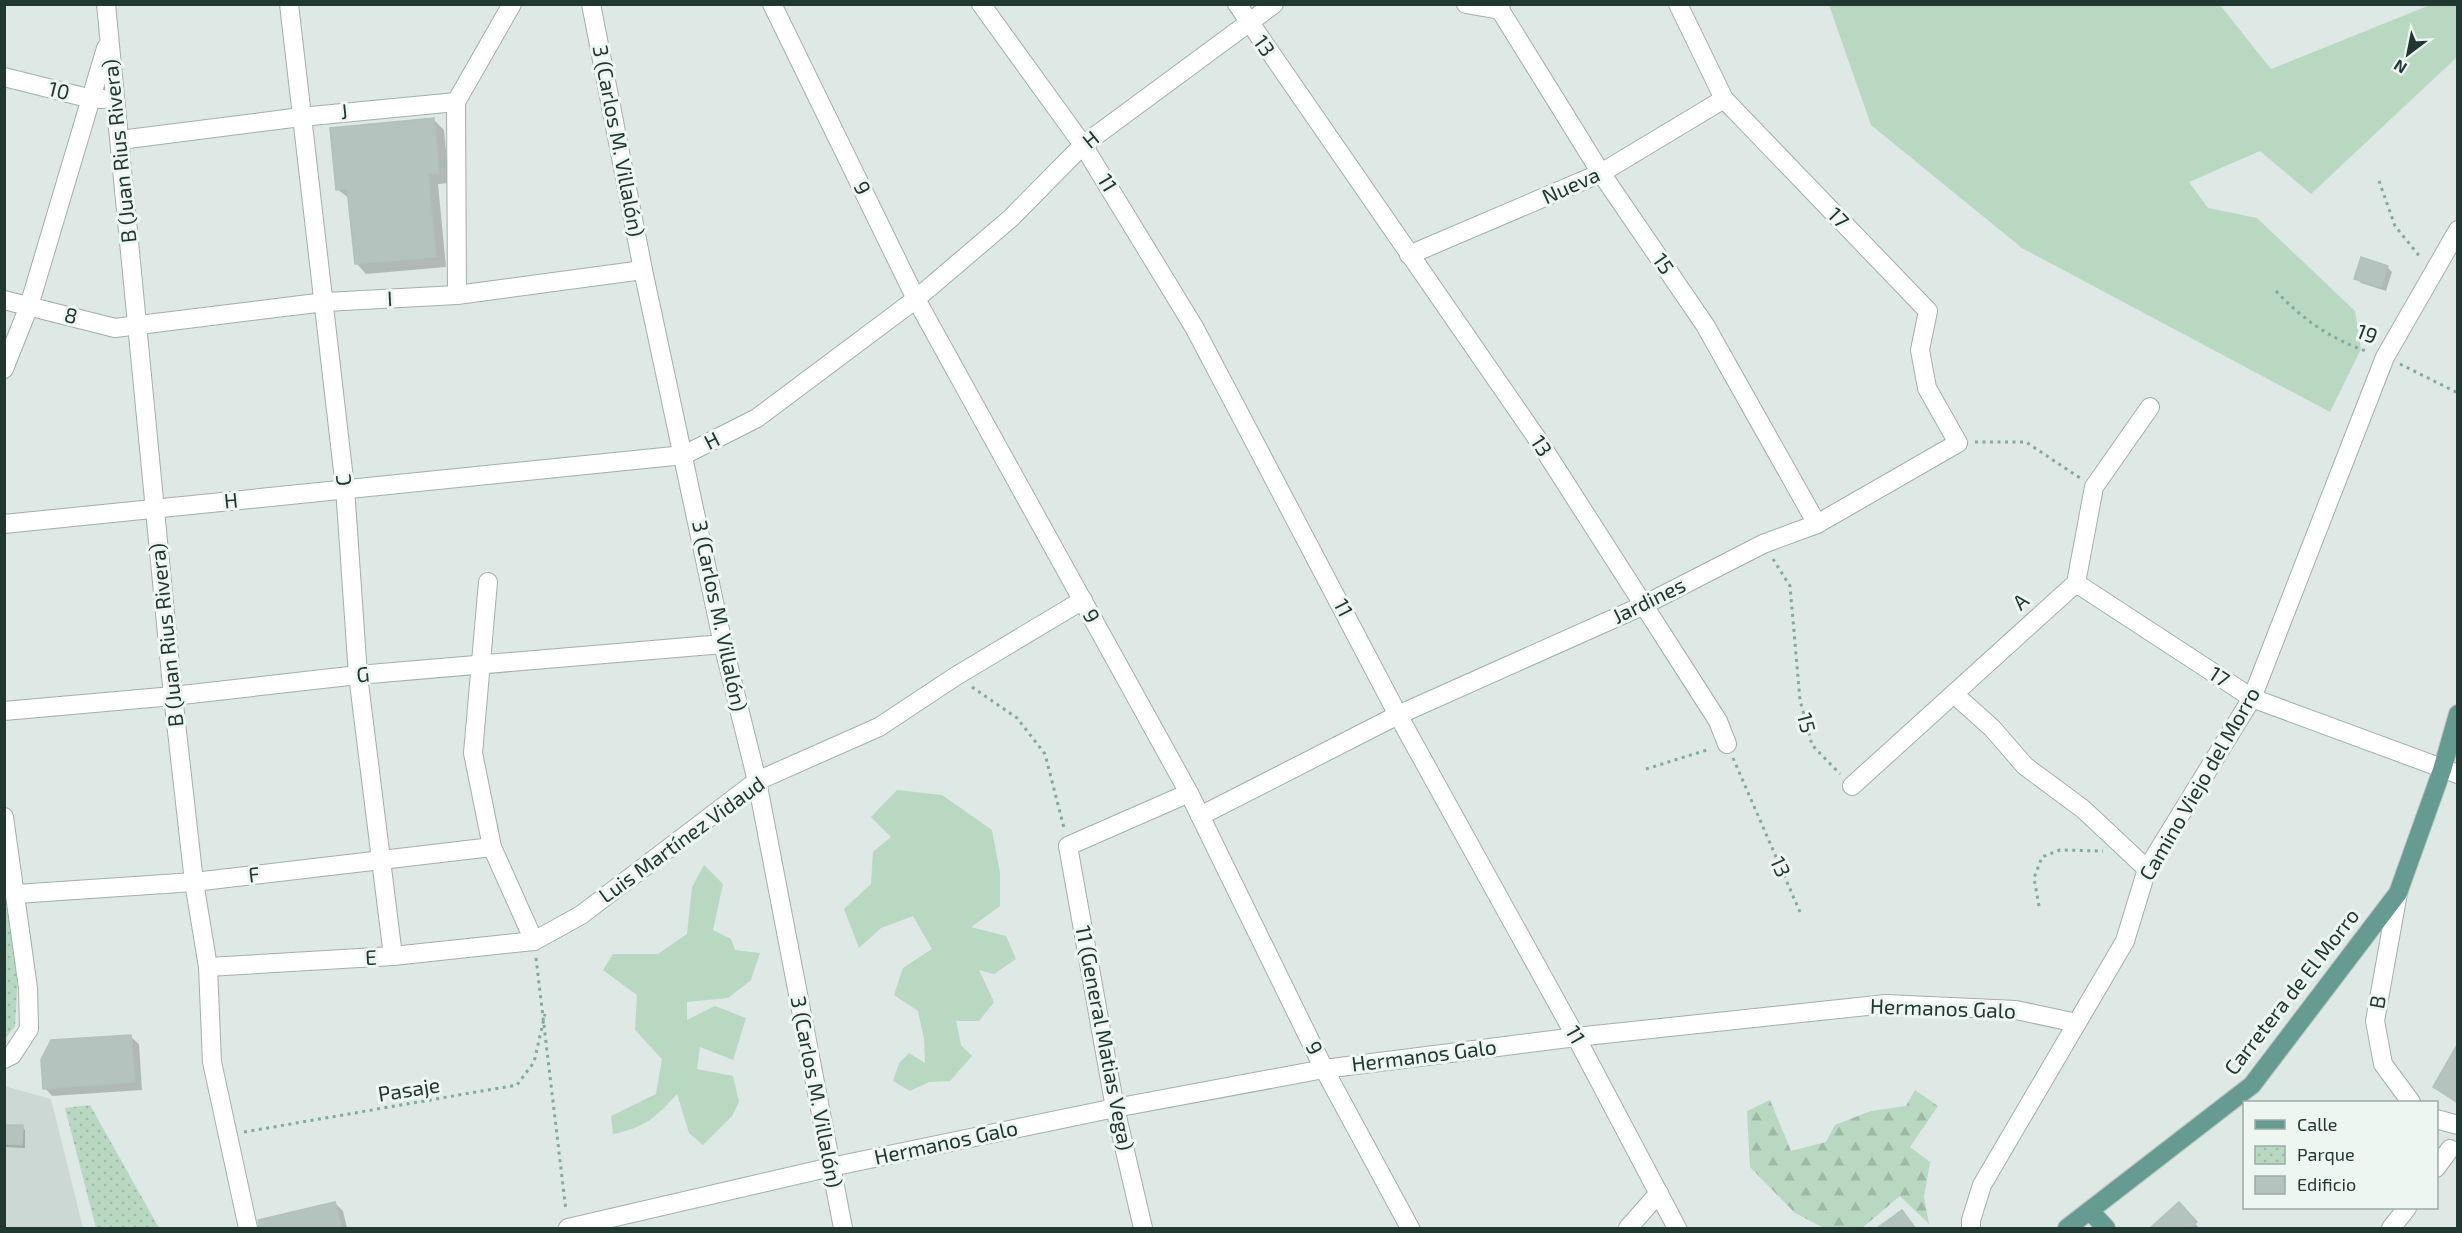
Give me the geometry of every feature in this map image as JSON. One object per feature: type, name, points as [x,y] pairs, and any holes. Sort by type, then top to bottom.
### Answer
[{"type":"main road","name":"Carretera de El Morro","points":[[2067,1228],[2091,1212],[2252,1085],[2398,893],[2450,772],[2457,714]]},
{"type":"main road","points":[[2091,1212],[2106,1228]]},
{"type":"street","name":"B (Juan Rius Rivera)","points":[[106,4],[173,696],[194,882],[208,967],[212,1062],[248,1228]]},
{"type":"street","name":"C","points":[[289,4],[345,488],[358,675],[393,956]]},
{"type":"street","points":[[457,295],[456,102],[512,4]]},
{"type":"street","name":"3 (Carlos M. Villalón)","points":[[591,4],[642,270],[684,455],[723,644],[757,781],[843,1228]]},
{"type":"street","name":"9","points":[[772,4],[916,299],[1189,794],[1324,1069],[1410,1228]]},
{"type":"street","name":"11","points":[[981,4],[1083,145],[1194,327],[1398,715],[1576,1037],[1677,1228]]},
{"type":"street","name":"13","points":[[1237,4],[1247,23],[1536,437],[1718,722],[1727,744]]},
{"type":"street","name":"H","points":[[4,524],[684,455],[757,418],[916,299],[1011,218],[1083,145],[1274,4]]},
{"type":"street","name":"15","points":[[1466,4],[1501,7],[1601,173],[1705,325],[1817,524]]},
{"type":"street","name":"17","points":[[1678,4],[1724,99],[1928,311],[1920,350],[1928,388],[1958,442]]},
{"type":"street","points":[[4,369],[29,306],[109,38]]},
{"type":"street","name":"10","points":[[4,77],[92,99],[115,99]]},
{"type":"street","name":"Nueva","points":[[1409,255],[1601,173],[1724,99]]},
{"type":"street","name":"J","points":[[120,140],[302,117],[456,102]]},
{"type":"street","name":"Camino Viejo del Morro","points":[[1971,1228],[1971,1220],[1982,1185],[2125,941],[2147,869],[2252,698],[2385,357],[2457,230]]},
{"type":"street","name":"I","points":[[137,324],[325,302],[457,295],[642,270]]},
{"type":"street","name":"8","points":[[4,300],[115,328],[137,324]]},
{"type":"street","points":[[2076,583],[2094,487],[2150,407]]},
{"type":"street","name":"Jardines","points":[[1200,816],[1398,715],[1642,606],[1763,544],[1817,524],[1958,442]]},
{"type":"street","points":[[488,582],[473,753],[492,847],[534,941]]},
{"type":"street","name":"17","points":[[2076,583],[2252,698],[2450,772]]},
{"type":"street","name":"A","points":[[1852,786],[2076,583]]},
{"type":"street","name":"Luis Martínez Vidaud","points":[[534,941],[581,915],[757,781],[879,727],[956,676],[1083,600]]},
{"type":"street","name":"G","points":[[4,711],[173,696],[358,675],[723,644]]},
{"type":"street","points":[[1954,694],[1992,728],[2025,766],[2083,809],[2147,869]]},
{"type":"street","points":[[1068,846],[1189,794]]},
{"type":"street","points":[[4,817],[6,869],[16,894],[28,988],[29,1029],[12,1055],[4,1059]]},
{"type":"street","name":"11 (General Matias Vega)","points":[[1068,846],[1115,1108],[1143,1228]]},
{"type":"street","name":"F","points":[[16,894],[194,882],[492,847]]},
{"type":"street","name":"B","points":[[2398,893],[2375,1022],[2383,1064],[2410,1101]]},
{"type":"street","name":"E","points":[[208,967],[393,956],[534,941]]},
{"type":"street","name":"Hermanos Galo","points":[[568,1228],[831,1167],[1115,1108],[1324,1069],[1576,1037],[1886,1004],[2016,1010],[2077,1023]]},
{"type":"street","points":[[2438,1120],[2457,1125]]},
{"type":"street","points":[[2438,1165],[2450,1149]]},
{"type":"street","points":[[1628,1228],[1659,1193]]},
{"type":"street","points":[[2391,1228],[2406,1209]]},
{"type":"path","points":[[2379,181],[2395,226],[2433,274]]},
{"type":"path","name":"19","points":[[2276,291],[2292,307],[2328,334],[2385,357],[2457,393]]},
{"type":"path","points":[[1958,442],[2026,442],[2094,487]]},
{"type":"path","name":"15","points":[[1763,544],[1790,586],[1800,700],[1812,745],[1852,786]]},
{"type":"path","points":[[956,676],[1017,718],[1045,754],[1068,846]]},
{"type":"path","points":[[1646,769],[1727,744]]},
{"type":"path","name":"13","points":[[1727,744],[1800,912]]},
{"type":"path","points":[[2039,906],[2034,878],[2042,857],[2060,849],[2095,853],[2113,849]]},
{"type":"path","points":[[534,941],[568,1228]]},
{"type":"path","name":"Pasaje","points":[[228,1135],[517,1085],[534,1062],[544,1014]]},
{"type":"shaded area","points":[[4,1086],[51,1099],[83,1228],[5,1228]]},
{"type":"green space","points":[[1829,5],[2220,5],[2271,69],[2430,5],[2457,5],[2457,57],[2311,194],[2260,151],[2189,182],[2208,208],[2257,218],[2355,311],[2361,349],[2330,412],[2022,248],[1871,125]]},
{"type":"green space","points":[[897,790],[942,795],[992,830],[1000,873],[1000,906],[971,927],[1006,936],[1016,959],[994,974],[979,970],[994,1002],[979,1021],[956,1021],[961,1045],[972,1056],[950,1081],[929,1082],[910,1091],[893,1081],[899,1063],[909,1053],[925,1063],[924,1039],[918,1011],[894,995],[903,968],[932,949],[913,916],[881,928],[859,948],[844,909],[871,884],[873,852],[891,837],[871,817]]},
{"type":"green space","points":[[704,865],[723,884],[713,930],[731,939],[735,950],[760,953],[751,980],[728,998],[687,1002],[687,1020],[715,1006],[746,1018],[733,1060],[700,1047],[697,1069],[733,1076],[739,1102],[732,1116],[703,1145],[689,1133],[677,1094],[642,1125],[613,1134],[611,1116],[656,1094],[662,1059],[635,1030],[637,995],[603,970],[613,954],[658,954],[687,934],[692,887]]},
{"type":"green space","points":[[4,906],[11,911],[17,923],[15,1026],[5,1039]]},
{"type":"green space","points":[[1915,1090],[1938,1106],[1910,1147],[1930,1162],[1924,1197],[1929,1224],[1900,1196],[1862,1228],[1824,1228],[1795,1213],[1750,1167],[1747,1111],[1770,1100],[1791,1151],[1826,1142],[1835,1125],[1871,1111],[1906,1106]]},
{"type":"green space","points":[[90,1105],[159,1228],[96,1228],[65,1108]]},
{"type":"building","points":[[434,118],[439,173],[428,174],[436,257],[355,264],[347,189],[336,190],[330,128]]},
{"type":"building","points":[[2361,257],[2388,266],[2381,287],[2354,279]]},
{"type":"building","points":[[131,1035],[135,1082],[43,1089],[41,1060],[51,1040]]},
{"type":"building","points":[[2457,1045],[2457,1102],[2433,1087]]},
{"type":"building","points":[[4,1125],[23,1125],[22,1145],[4,1144]]},
{"type":"building","points":[[335,1202],[342,1228],[259,1228],[258,1220]]},
{"type":"building","points":[[2179,1202],[2197,1222],[2189,1228],[2150,1228]]},
{"type":"building","points":[[1902,1210],[1915,1228],[1877,1228]]}]
